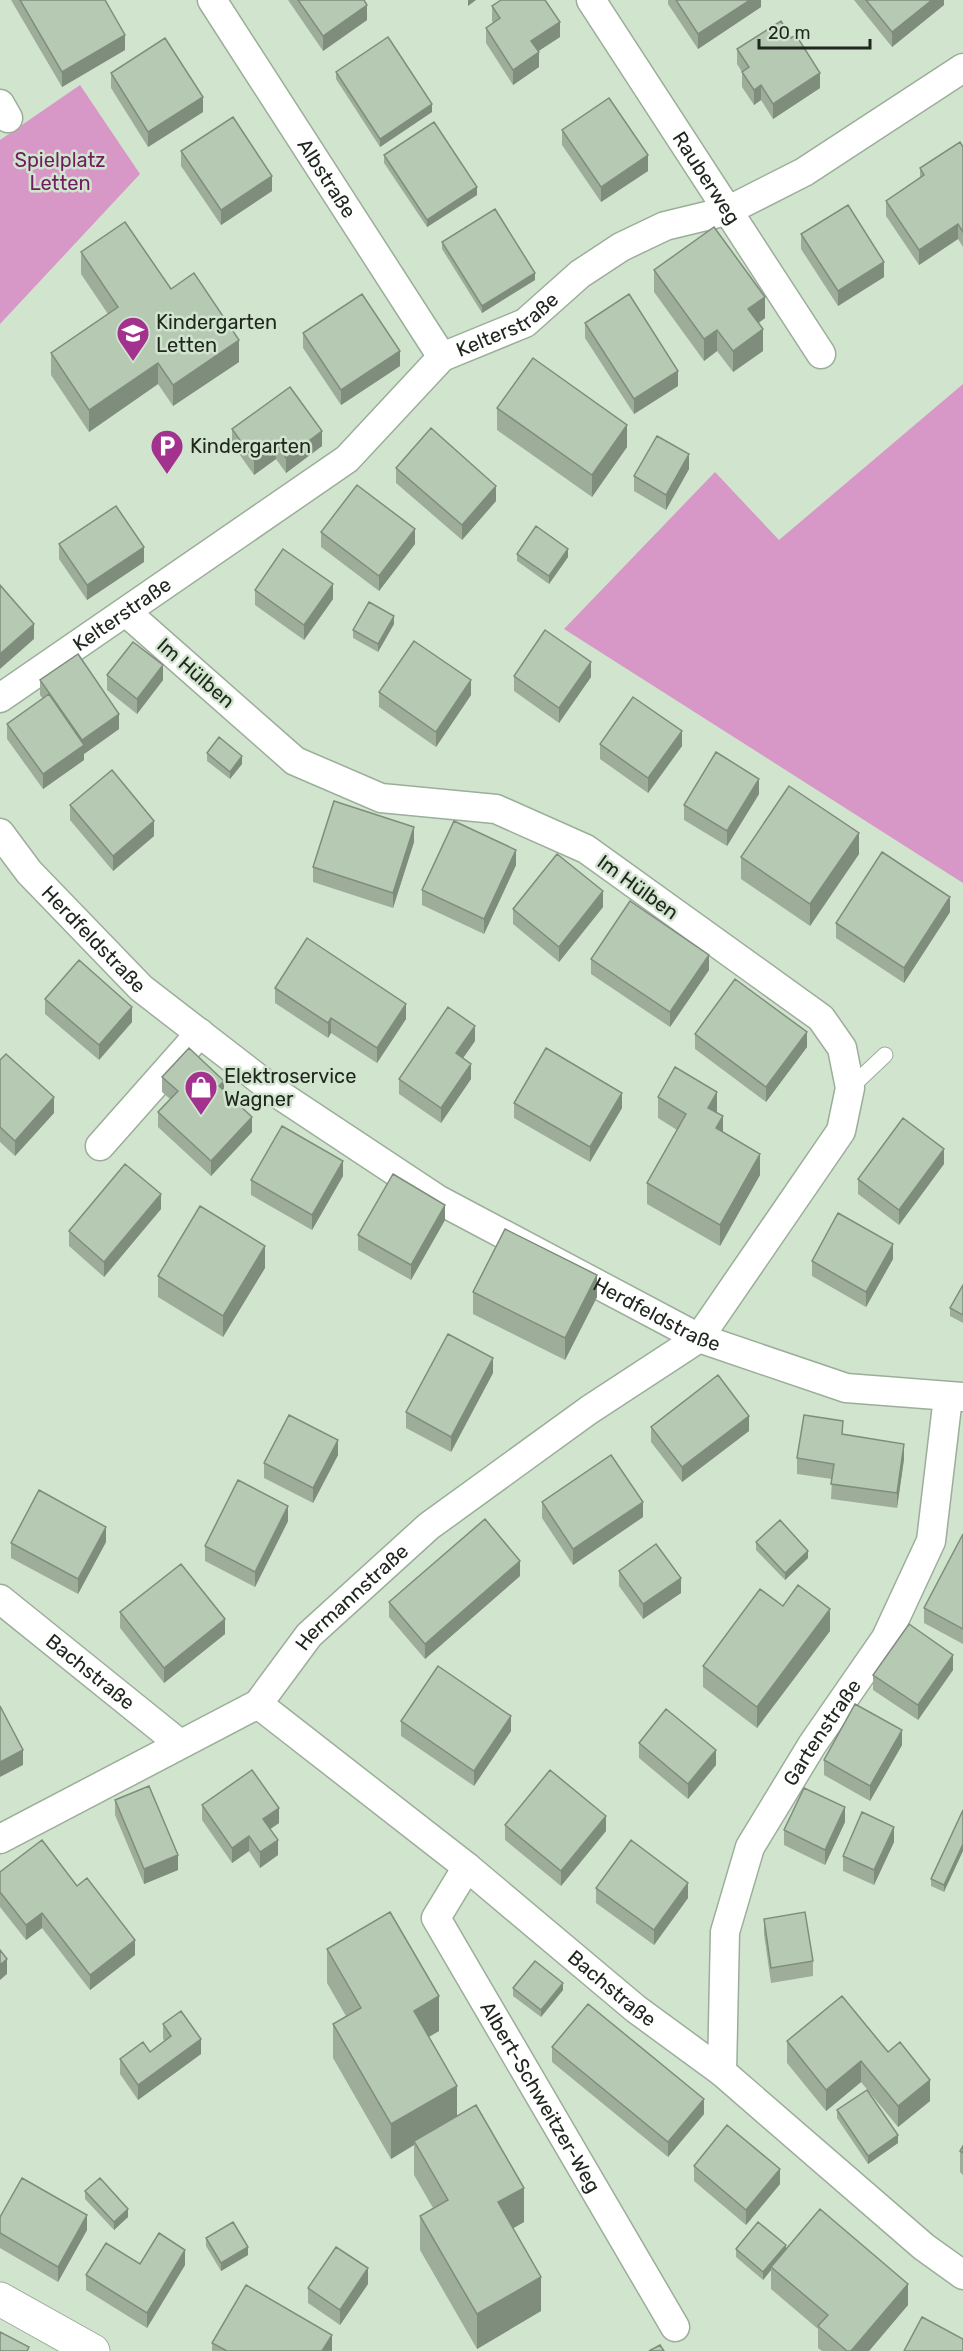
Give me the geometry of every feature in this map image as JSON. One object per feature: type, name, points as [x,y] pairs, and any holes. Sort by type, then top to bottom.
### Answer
[{"type":"street","name":"Albstraße","points":[[212,0],[442,357]]},
{"type":"street","name":"Rauberweg","points":[[591,0],[821,354]]},
{"type":"street","name":"Kelterstraße","points":[[0,698],[347,459],[442,357],[525,322],[580,274],[621,247],[665,226],[727,211],[804,172],[963,68]]},
{"type":"street","name":"Im Hülben","points":[[126,612],[296,760],[381,798],[496,809],[586,849],[821,1018],[842,1048],[850,1088],[841,1131],[699,1338]]},
{"type":"street","name":"Herdfeldstraße","points":[[0,833],[29,872],[141,988],[277,1093],[437,1199],[699,1338],[846,1388],[955,1397]]},
{"type":"street","points":[[100,1146],[200,1033]]},
{"type":"street","name":"Hermannstraße","points":[[0,1839],[258,1704],[309,1635],[429,1526],[590,1410],[699,1338]]},
{"type":"street","name":"Gartenstraße","points":[[722,2072],[725,1932],[750,1847],[812,1746],[886,1638],[931,1541],[955,1397]]},
{"type":"street","name":"Bachstraße","points":[[0,1599],[180,1744]]},
{"type":"street","name":"Bachstraße","points":[[258,1704],[467,1867],[636,2009],[722,2072],[924,2247],[963,2275]]},
{"type":"street","name":"Albert-Schweitzer-Weg","points":[[467,1867],[436,1918],[675,2327]]},
{"type":"street","points":[[0,2300],[93,2351]]},
{"type":"lane","points":[[850,1088],[885,1056]]},
{"type":"green space","name":"Spielplatz Letten","points":[[80,85],[140,174],[0,324],[0,140]]},
{"type":"green space","points":[[963,384],[963,883],[564,629],[715,472],[779,540]]},
{"type":"building","points":[[20,0],[105,0],[125,35],[62,72]]},
{"type":"building","points":[[298,0],[364,0],[367,5],[323,36]]},
{"type":"building","points":[[501,0],[545,0],[560,22],[531,41],[539,52],[513,70],[486,28],[500,18],[492,6]]},
{"type":"building","points":[[676,0],[750,0],[698,34]]},
{"type":"building","points":[[866,0],[932,0],[892,32]]},
{"type":"building","points":[[781,21],[791,38],[796,35],[820,73],[773,104],[761,85],[754,90],[742,72],[749,67],[737,49]]},
{"type":"building","points":[[388,37],[432,104],[380,139],[336,72]]},
{"type":"building","points":[[165,38],[203,97],[148,132],[111,73]]},
{"type":"building","points":[[609,98],[648,155],[601,187],[562,130]]},
{"type":"building","points":[[233,117],[272,176],[221,210],[181,151]]},
{"type":"building","points":[[434,122],[477,187],[427,220],[384,155]]},
{"type":"building","points":[[960,142],[963,147],[963,232],[958,224],[919,250],[886,201],[924,175],[920,168]]},
{"type":"building","points":[[848,205],[884,262],[838,291],[801,234]]},
{"type":"building","points":[[495,209],[535,273],[482,306],[442,242]]},
{"type":"building","points":[[125,222],[171,289],[194,273],[239,340],[173,385],[158,363],[89,410],[51,353],[118,307],[81,252]]},
{"type":"building","points":[[714,227],[765,297],[748,309],[763,329],[733,351],[717,330],[704,339],[654,270]]},
{"type":"building","points":[[362,294],[400,351],[341,390],[303,333]]},
{"type":"building","points":[[629,294],[678,371],[634,399],[585,323]]},
{"type":"building","points":[[533,358],[627,425],[592,475],[497,408]]},
{"type":"building","points":[[290,387],[322,431],[286,458],[276,444],[254,460],[232,429]]},
{"type":"building","points":[[431,428],[496,486],[462,525],[396,468]]},
{"type":"building","points":[[657,436],[689,454],[666,495],[634,476]]},
{"type":"building","points":[[357,485],[415,529],[379,576],[321,532]]},
{"type":"building","points":[[116,506],[144,547],[87,585],[59,544]]},
{"type":"building","points":[[536,526],[568,549],[549,576],[517,554]]},
{"type":"building","points":[[283,549],[333,584],[304,625],[255,590]]},
{"type":"building","points":[[0,585],[34,624],[0,654]]},
{"type":"building","points":[[369,602],[394,616],[378,644],[353,630]]},
{"type":"building","points":[[545,630],[591,662],[559,708],[514,676]]},
{"type":"building","points":[[414,641],[471,680],[436,732],[379,692]]},
{"type":"building","points":[[133,642],[163,665],[137,699],[107,675]]},
{"type":"building","points":[[78,654],[119,714],[82,740],[40,680]]},
{"type":"building","points":[[49,694],[84,745],[43,774],[7,724]]},
{"type":"building","points":[[633,697],[682,731],[648,778],[600,744]]},
{"type":"building","points":[[219,737],[242,756],[230,772],[207,753]]},
{"type":"building","points":[[716,752],[759,779],[727,831],[684,805]]},
{"type":"building","points":[[112,770],[154,821],[113,856],[70,805]]},
{"type":"building","points":[[789,786],[859,833],[810,904],[741,857]]},
{"type":"building","points":[[334,801],[414,827],[393,893],[313,867]]},
{"type":"building","points":[[454,821],[516,850],[484,919],[422,890]]},
{"type":"building","points":[[882,852],[950,897],[904,968],[836,923]]},
{"type":"building","points":[[557,854],[603,891],[559,947],[513,909]]},
{"type":"building","points":[[630,901],[709,955],[670,1012],[591,959]]},
{"type":"building","points":[[307,938],[406,1004],[377,1048],[331,1018],[328,1023],[275,988]]},
{"type":"building","points":[[79,960],[132,1007],[99,1045],[45,999]]},
{"type":"building","points":[[735,979],[807,1032],[766,1087],[695,1034]]},
{"type":"building","points":[[448,1007],[475,1026],[456,1053],[471,1064],[441,1108],[399,1079]]},
{"type":"building","name":"Elektroservice Wagner","points":[[189,1048],[224,1081],[219,1086],[252,1117],[211,1161],[158,1112],[178,1091],[162,1077]]},
{"type":"building","points":[[546,1048],[622,1093],[590,1147],[514,1103]]},
{"type":"building","points":[[6,1054],[54,1097],[15,1141],[0,1127],[0,1060]]},
{"type":"building","points":[[675,1067],[717,1092],[708,1108],[723,1116],[716,1128],[760,1154],[720,1225],[647,1183],[686,1114],[658,1097]]},
{"type":"building","points":[[903,1118],[944,1149],[899,1210],[858,1179]]},
{"type":"building","points":[[282,1126],[343,1161],[312,1215],[251,1180]]},
{"type":"building","points":[[125,1164],[161,1194],[104,1262],[69,1231]]},
{"type":"building","points":[[393,1174],[445,1205],[411,1265],[358,1235]]},
{"type":"building","points":[[200,1206],[265,1246],[223,1316],[158,1276]]},
{"type":"building","points":[[838,1213],[893,1244],[866,1292],[812,1261]]},
{"type":"building","points":[[505,1229],[597,1275],[565,1338],[473,1292]]},
{"type":"building","points":[[963,1285],[963,1315],[950,1308]]},
{"type":"building","points":[[448,1334],[493,1358],[451,1437],[406,1412]]},
{"type":"building","points":[[718,1375],[749,1416],[682,1467],[651,1427]]},
{"type":"building","points":[[289,1415],[338,1440],[313,1488],[264,1463]]},
{"type":"building","points":[[804,1415],[843,1421],[842,1434],[904,1444],[897,1493],[831,1484],[834,1464],[797,1458]]},
{"type":"building","points":[[611,1455],[643,1502],[573,1549],[542,1502]]},
{"type":"building","points":[[238,1480],[288,1506],[255,1572],[205,1546]]},
{"type":"building","points":[[39,1490],[106,1527],[78,1579],[11,1543]]},
{"type":"building","points":[[485,1519],[520,1561],[425,1644],[389,1602]]},
{"type":"building","points":[[780,1520],[808,1551],[785,1573],[756,1542]]},
{"type":"building","points":[[963,1534],[963,1629],[924,1608]]},
{"type":"building","points":[[656,1544],[681,1578],[643,1604],[619,1571]]},
{"type":"building","points":[[181,1564],[225,1619],[164,1668],[120,1612]]},
{"type":"building","points":[[798,1585],[830,1609],[757,1707],[703,1666],[760,1589],[783,1606]]},
{"type":"building","points":[[909,1624],[953,1655],[918,1705],[873,1675]]},
{"type":"building","points":[[438,1666],[511,1716],[474,1771],[401,1721]]},
{"type":"building","points":[[855,1704],[902,1730],[870,1786],[824,1760]]},
{"type":"building","points":[[0,1706],[23,1750],[0,1762]]},
{"type":"building","points":[[666,1709],[716,1750],[688,1784],[639,1743]]},
{"type":"building","points":[[252,1770],[279,1808],[263,1819],[278,1840],[260,1852],[249,1836],[232,1848],[202,1805]]},
{"type":"building","points":[[550,1770],[606,1816],[561,1871],[505,1825]]},
{"type":"building","points":[[149,1786],[178,1855],[144,1869],[115,1800]]},
{"type":"building","points":[[804,1788],[845,1807],[825,1850],[784,1830]]},
{"type":"building","points":[[963,1810],[963,1844],[944,1885],[931,1879]]},
{"type":"building","points":[[862,1812],[894,1827],[874,1870],[843,1856]]},
{"type":"building","points":[[42,1840],[77,1886],[87,1878],[135,1940],[90,1975],[42,1913],[26,1925],[0,1892],[0,1872]]},
{"type":"building","points":[[631,1840],[688,1883],[654,1930],[596,1888]]},
{"type":"building","points":[[390,1912],[439,1996],[414,2011],[457,2086],[391,2124],[333,2024],[361,2008],[327,1949]]},
{"type":"building","points":[[805,1912],[813,1961],[771,1968],[764,1919]]},
{"type":"building","points":[[0,1950],[7,1959],[0,1965]]},
{"type":"building","points":[[535,1961],[563,1983],[541,2010],[513,1988]]},
{"type":"building","points":[[842,1996],[888,2052],[900,2042],[930,2080],[898,2106],[861,2061],[826,2090],[787,2041]]},
{"type":"building","points":[[588,2004],[704,2099],[668,2142],[552,2047]]},
{"type":"building","points":[[181,2011],[201,2039],[138,2085],[120,2059],[143,2042],[150,2052],[171,2036],[163,2024]]},
{"type":"building","points":[[867,2090],[898,2135],[868,2156],[837,2110]]},
{"type":"building","points":[[476,2105],[524,2188],[498,2202],[541,2277],[477,2314],[420,2216],[448,2200],[414,2141]]},
{"type":"building","points":[[727,2125],[780,2169],[746,2210],[694,2166]]},
{"type":"building","points":[[22,2178],[87,2215],[58,2267],[0,2233],[0,2217]]},
{"type":"building","points":[[100,2178],[128,2209],[114,2222],[85,2191]]},
{"type":"building","points":[[820,2209],[908,2284],[851,2351],[847,2351],[818,2326],[828,2315],[771,2267]]},
{"type":"building","points":[[233,2222],[248,2247],[221,2263],[206,2238]]},
{"type":"building","points":[[758,2222],[786,2245],[763,2272],[736,2249]]},
{"type":"building","points":[[159,2233],[185,2250],[147,2313],[86,2275],[106,2243],[140,2264]]},
{"type":"building","points":[[336,2247],[368,2268],[340,2310],[308,2288]]},
{"type":"building","points":[[246,2285],[332,2335],[322,2351],[227,2351],[212,2343]]},
{"type":"building","points":[[922,2317],[963,2339],[963,2351],[904,2351]]},
{"type":"building","points":[[0,2332],[29,2347],[27,2351],[0,2351]]},
{"type":"building","points":[[660,2345],[664,2351],[649,2351]]},
{"type":"place","name":"Kindergarten Letten","points":[[133,362]]},
{"type":"place","name":"Kindergarten","points":[[167,475]]},
{"type":"place","name":"Elektroservice Wagner","points":[[201,1116]]}]
